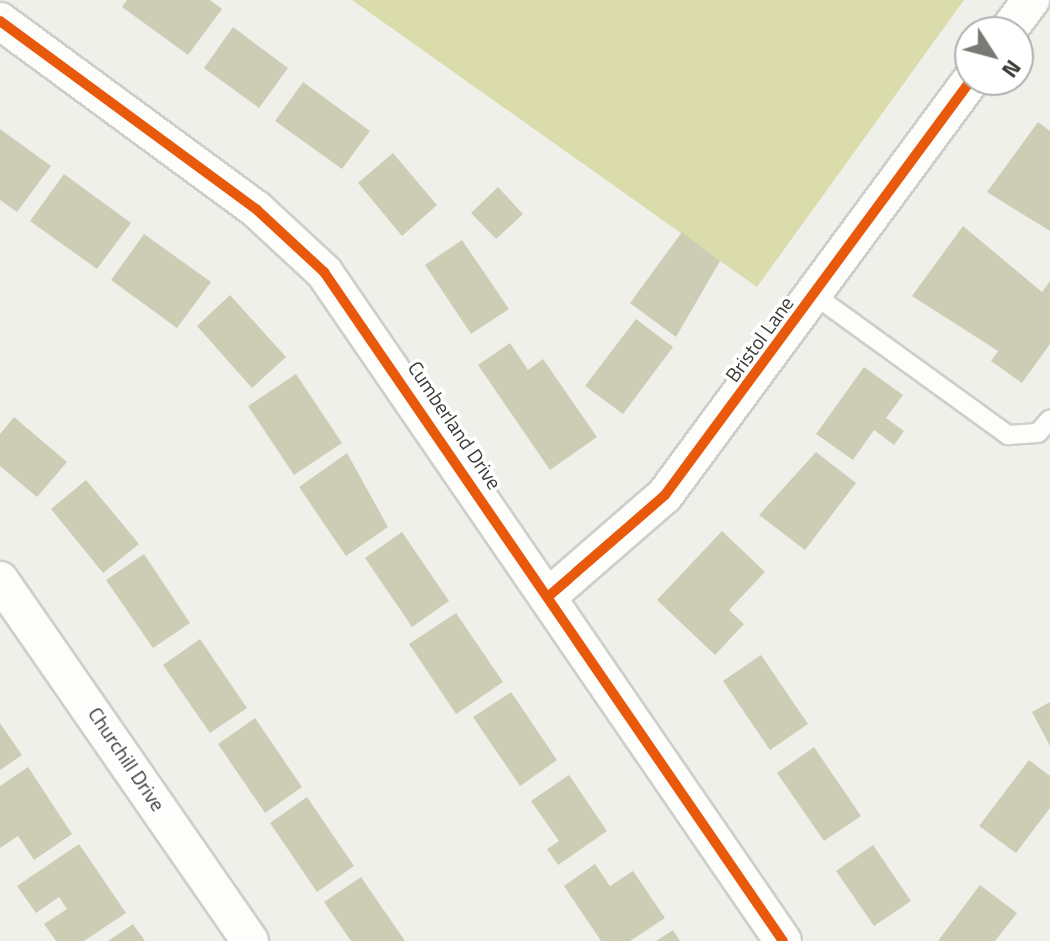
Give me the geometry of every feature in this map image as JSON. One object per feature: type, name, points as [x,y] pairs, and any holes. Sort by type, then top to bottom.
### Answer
[{"type":"street","name":"Cumberland Drive","points":[[0,21],[305,251],[349,301],[783,941]]},
{"type":"street","name":"Bristol Lane","points":[[550,595],[665,495],[959,96]]},
{"type":"street","name":"Churchill Drive","points":[[0,580],[250,941]]},
{"type":"lane","points":[[813,294],[1008,435],[1038,433],[1050,419]]},
{"type":"green space","points":[[352,0],[964,0],[757,287]]},
{"type":"building","points":[[127,0],[210,0],[222,9],[188,55],[122,7]]},
{"type":"building","points":[[233,27],[288,68],[259,108],[204,68]]},
{"type":"building","points":[[303,82],[370,131],[342,169],[275,121]]},
{"type":"building","points":[[1038,122],[1050,131],[1050,231],[987,192]]},
{"type":"building","points":[[0,129],[51,166],[17,212],[0,200]]},
{"type":"building","points":[[393,153],[437,205],[402,236],[358,183]]},
{"type":"building","points":[[64,174],[131,223],[97,269],[30,221]]},
{"type":"building","points":[[498,187],[523,214],[496,239],[471,213]]},
{"type":"building","points":[[963,226],[1042,292],[1050,281],[1050,344],[1022,383],[991,361],[998,351],[912,296]]},
{"type":"building","points":[[682,232],[720,261],[676,337],[630,303]]},
{"type":"building","points":[[144,234],[211,282],[177,328],[111,280]]},
{"type":"building","points":[[462,240],[509,309],[471,334],[425,265]]},
{"type":"building","points":[[230,295],[286,357],[252,388],[197,326]]},
{"type":"building","points":[[636,319],[673,347],[623,414],[585,386]]},
{"type":"building","points":[[510,343],[528,370],[543,359],[597,437],[550,470],[478,365]]},
{"type":"building","points":[[864,367],[903,395],[886,418],[904,431],[894,445],[874,430],[853,460],[816,434]]},
{"type":"building","points":[[296,374],[342,443],[294,475],[248,406]]},
{"type":"building","points":[[14,417],[67,462],[37,497],[0,466],[0,434]]},
{"type":"building","points":[[816,452],[856,483],[805,550],[759,515]]},
{"type":"building","points":[[347,453],[388,527],[346,556],[299,487]]},
{"type":"building","points":[[86,480],[139,544],[103,573],[51,509]]},
{"type":"building","points":[[722,531],[765,572],[729,610],[744,624],[715,655],[657,600]]},
{"type":"building","points":[[402,532],[449,601],[412,627],[365,558]]},
{"type":"building","points":[[144,554],[190,623],[153,648],[106,580]]},
{"type":"building","points":[[456,613],[503,682],[456,714],[409,644]]},
{"type":"building","points":[[200,639],[247,708],[210,733],[163,665]]},
{"type":"building","points":[[761,655],[808,724],[770,750],[723,681]]},
{"type":"building","points":[[511,692],[557,760],[520,786],[473,717]]},
{"type":"building","points":[[1050,702],[1050,746],[1032,712]]},
{"type":"building","points":[[255,718],[302,787],[265,813],[218,744]]},
{"type":"building","points":[[0,723],[22,755],[0,770]]},
{"type":"building","points":[[814,747],[861,816],[824,841],[777,773]]},
{"type":"building","points":[[1029,760],[1050,776],[1050,808],[1016,853],[979,826]]},
{"type":"building","points":[[28,767],[72,834],[34,860],[18,836],[0,848],[0,786]]},
{"type":"building","points":[[569,775],[607,831],[558,865],[547,849],[559,841],[531,801]]},
{"type":"building","points":[[307,797],[354,866],[317,892],[270,823]]},
{"type":"building","points":[[79,844],[126,913],[84,941],[56,941],[44,924],[67,909],[59,897],[36,913],[17,886]]},
{"type":"building","points":[[873,845],[911,901],[874,926],[836,871]]},
{"type":"building","points":[[595,864],[610,886],[633,871],[665,918],[630,941],[601,941],[564,886]]},
{"type":"building","points":[[361,877],[405,941],[351,941],[324,902]]},
{"type":"building","points":[[980,885],[1017,913],[995,941],[938,941]]},
{"type":"building","points":[[133,924],[145,941],[108,941]]},
{"type":"building","points":[[673,930],[680,941],[656,941]]},
{"type":"cycle path","points":[[0,21],[256,209],[324,272],[783,941]]},
{"type":"cycle path","points":[[550,595],[665,495],[959,96]]}]
